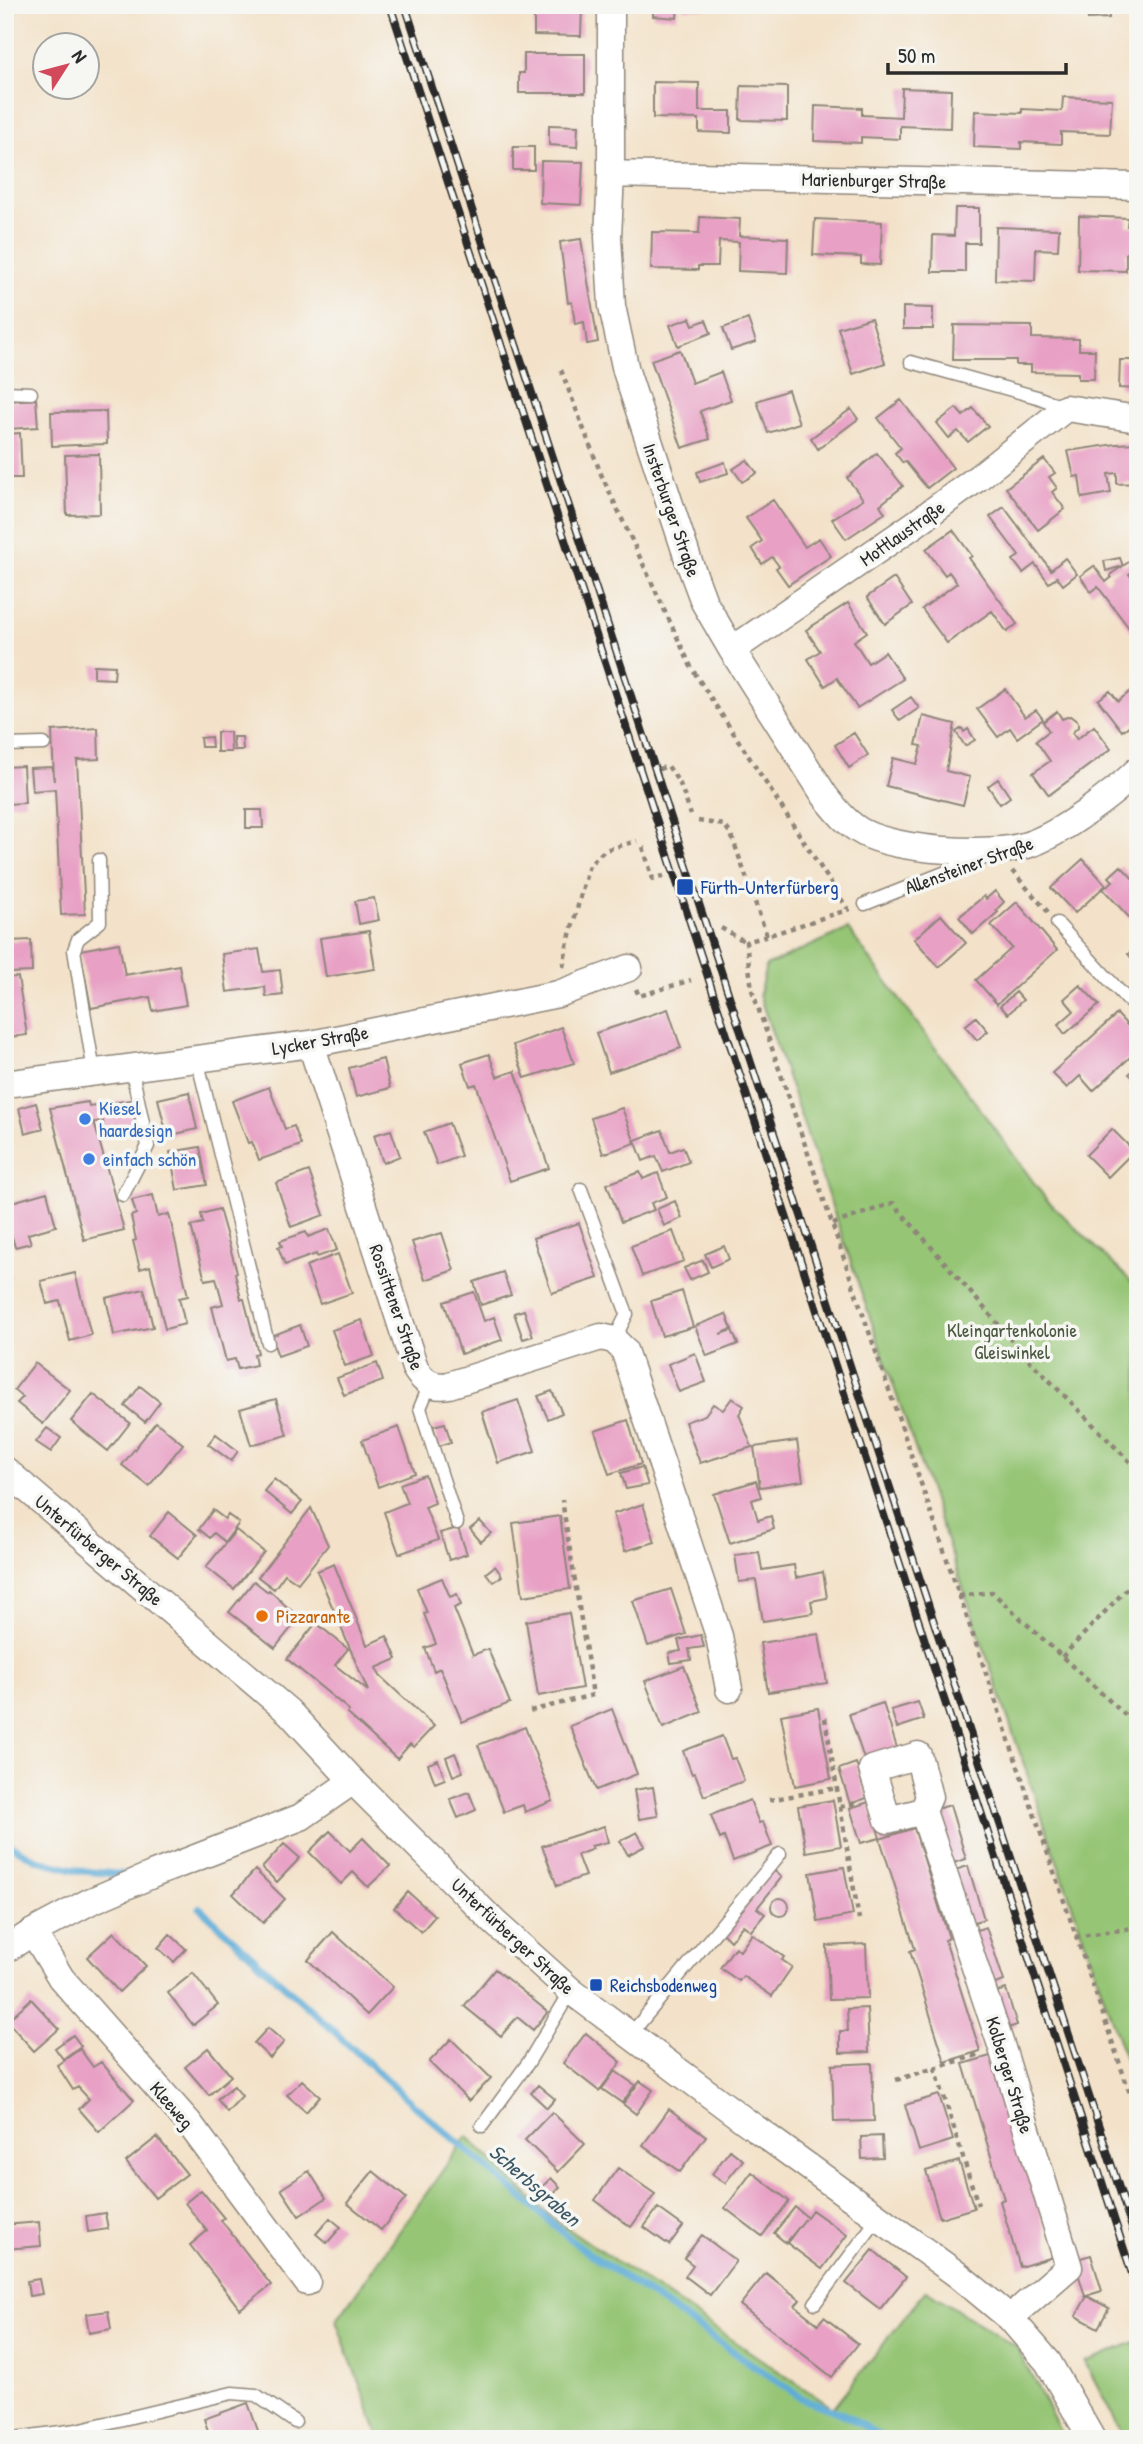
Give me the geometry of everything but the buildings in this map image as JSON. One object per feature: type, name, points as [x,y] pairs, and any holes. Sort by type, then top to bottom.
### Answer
[{"type":"street","name":"Insterburger Straße","points":[[611,5],[611,174],[608,237],[612,306],[626,371],[704,602],[732,650],[840,816],[873,837],[896,843],[995,852]]},
{"type":"street","name":"Marienburger Straße","points":[[611,174],[1138,186]]},
{"type":"street","name":"Mottlaustraße","points":[[732,650],[915,524],[1066,408]]},
{"type":"street","points":[[1066,408],[1138,419]]},
{"type":"street","name":"Allensteiner Straße","points":[[995,852],[1029,845],[1070,823],[1102,801],[1138,770]]},
{"type":"street","name":"Lycker Straße","points":[[5,1084],[311,1044],[558,994],[629,968]]},
{"type":"street","name":"Rossittener Straße","points":[[311,1044],[415,1368],[430,1384],[450,1385],[595,1338],[614,1340]]},
{"type":"street","points":[[614,1340],[624,1350],[719,1636],[729,1689]]},
{"type":"street","name":"Unterfürberger Straße","points":[[5,1470],[289,1712],[353,1781],[494,1922],[571,1991],[958,2275],[1010,2318],[1048,2362],[1091,2439]]},
{"type":"street","points":[[5,1950],[89,1902],[301,1817],[353,1781]]},
{"type":"street","name":"Kolberger Straße","points":[[923,1811],[1002,2048],[1069,2267],[1010,2318]]},
{"type":"street","name":"Kleeweg","points":[[33,1932],[61,1978],[189,2123],[307,2282]]},
{"type":"lane","points":[[911,362],[1037,397],[1066,408]]},
{"type":"lane","points":[[5,392],[30,393]]},
{"type":"lane","points":[[5,745],[44,744]]},
{"type":"lane","name":"Allensteiner Straße","points":[[864,904],[995,852]]},
{"type":"lane","points":[[94,1072],[74,950],[78,939],[100,922],[99,860]]},
{"type":"lane","points":[[1057,923],[1133,1006],[1138,1008]]},
{"type":"lane","points":[[197,1059],[268,1343]]},
{"type":"lane","points":[[123,1195],[148,1146],[131,1067]]},
{"type":"lane","points":[[581,1189],[627,1314],[614,1340]]},
{"type":"lane","points":[[430,1384],[420,1408],[457,1523]]},
{"type":"lane","points":[[631,2035],[780,1854]]},
{"type":"lane","points":[[482,2126],[528,2063],[571,1991]]},
{"type":"lane","points":[[815,2303],[879,2217]]},
{"type":"lane","points":[[7,2439],[77,2430],[232,2393],[256,2395],[295,2422]]},
{"type":"path","points":[[561,370],[601,474],[692,669],[848,910]]},
{"type":"path","points":[[659,769],[668,766],[680,784],[691,815]]},
{"type":"path","points":[[698,821],[724,825],[732,834],[767,936]]},
{"type":"path","points":[[558,994],[566,946],[589,865],[605,850],[637,841]]},
{"type":"path","points":[[643,847],[653,879],[667,875]]},
{"type":"path","points":[[995,852],[1057,923]]},
{"type":"path","points":[[720,928],[746,942],[864,904]]},
{"type":"path","points":[[746,942],[752,990],[1138,2117]]},
{"type":"path","points":[[629,968],[639,996],[691,980]]},
{"type":"path","points":[[833,1224],[892,1203],[1031,1362],[1138,1470]]},
{"type":"path","points":[[530,1711],[593,1695],[562,1500]]},
{"type":"path","points":[[1062,1657],[1138,1577]]},
{"type":"path","points":[[959,1595],[992,1592],[1138,1727]]},
{"type":"path","points":[[825,1718],[859,1919]]},
{"type":"path","points":[[769,1800],[836,1788]]},
{"type":"path","points":[[1075,1937],[1138,1927]]},
{"type":"path","points":[[896,2080],[1002,2048]]},
{"type":"path","points":[[935,2068],[978,2205]]},
{"type":"green space","name":"Kleingartenkolonie Gleiswinkel","points":[[848,929],[1046,1199],[1138,1288],[1138,2096],[759,995],[766,966]]},
{"type":"green space","points":[[467,2136],[551,2217],[833,2408],[926,2290],[1017,2348],[1064,2439],[380,2439],[336,2321]]},
{"type":"green space","points":[[1135,2342],[1138,2350],[1138,2439],[1125,2439],[1085,2362]]},
{"type":"waterway","name":"Scherbsgraben","points":[[5,1842],[37,1860],[82,1871],[128,1875]]},
{"type":"waterway","name":"Scherbsgraben","points":[[200,1908],[414,2105],[581,2248],[803,2399],[848,2416],[884,2439]]},
{"type":"railway","points":[[390,5],[1138,2292]]},
{"type":"railway","points":[[405,5],[1138,2246]]},
{"type":"place","name":"Fürth-Unterfürberg","points":[[685,887]]},
{"type":"place","name":"Kiesel haardesign","points":[[85,1119]]},
{"type":"place","name":"einfach schön","points":[[89,1159]]},
{"type":"place","name":"Pizzarante","points":[[262,1616]]},
{"type":"place","name":"Reichsbodenweg","points":[[596,1985]]}]
